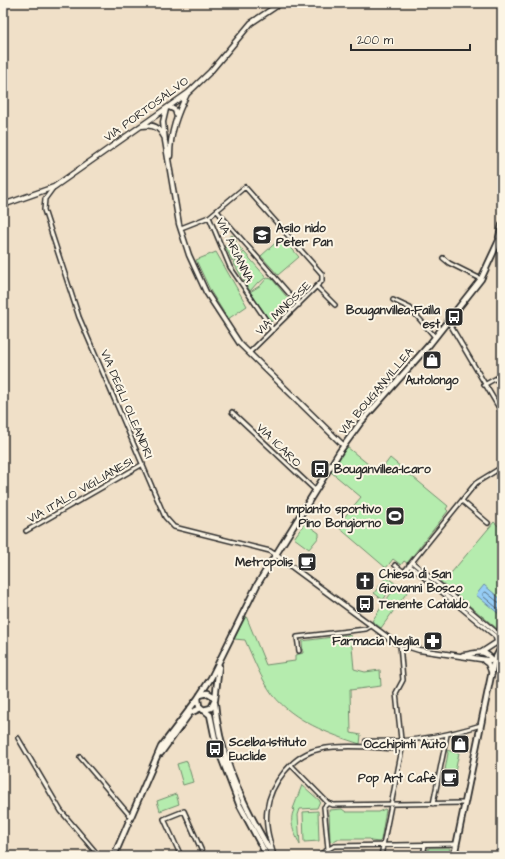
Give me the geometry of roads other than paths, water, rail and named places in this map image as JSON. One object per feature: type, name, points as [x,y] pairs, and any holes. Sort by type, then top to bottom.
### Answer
[{"type":"main road","points":[[497,244],[502,225]]},
{"type":"main road","points":[[497,244],[502,234]]},
{"type":"main road","name":"VIA BOUGANVILLEA","points":[[221,658],[257,585],[343,445],[361,422],[435,337],[481,279],[497,244]]},
{"type":"main road","points":[[454,856],[494,661],[502,646]]},
{"type":"main road","points":[[114,856],[161,748],[198,697],[221,658]]},
{"type":"main road","points":[[156,761],[190,713],[202,709],[212,708],[215,702],[221,658]]},
{"type":"main road","points":[[198,697],[203,693],[208,693],[213,696],[219,735],[239,793],[273,856]]},
{"type":"main road","points":[[198,697],[198,704],[210,716],[216,744],[239,804],[267,856]]},
{"type":"street","name":"VIA PORTOSALVO","points":[[3,205],[54,187],[188,93],[210,72],[251,23],[281,3]]},
{"type":"street","points":[[170,164],[172,135],[177,117],[188,93]]},
{"type":"street","points":[[177,117],[175,110],[167,108],[163,122],[174,198],[189,255],[206,292],[232,332],[249,353],[343,445]]},
{"type":"street","points":[[142,126],[151,126],[159,129],[165,141]]},
{"type":"street","name":"VIA DEGLI OLEANDRI","points":[[54,187],[45,200],[44,210],[79,317],[165,517],[173,526],[270,552],[276,555]]},
{"type":"street","name":"VIA MINOSSE","points":[[181,228],[209,217],[242,189],[247,188],[322,274],[322,282],[249,353]]},
{"type":"street","name":"VIA ARIANNA","points":[[216,210],[299,305]]},
{"type":"street","name":"VIA ARIANNA","points":[[209,217],[230,267],[273,330]]},
{"type":"street","points":[[443,258],[449,263],[481,279]]},
{"type":"street","points":[[316,287],[335,305]]},
{"type":"street","points":[[393,300],[410,308],[435,337]]},
{"type":"street","points":[[448,321],[502,414]]},
{"type":"street","points":[[484,385],[502,375]]},
{"type":"street","name":"VIA ICARO","points":[[232,412],[315,490]]},
{"type":"street","name":"VIA ITALO VIGLIANESI","points":[[26,531],[143,464]]},
{"type":"street","points":[[395,565],[404,572],[476,483],[502,467]]},
{"type":"street","points":[[462,501],[488,523]]},
{"type":"street","points":[[276,555],[371,626],[400,644],[419,650],[494,661]]},
{"type":"street","points":[[412,562],[502,638],[497,643],[482,652]]},
{"type":"street","points":[[409,565],[495,636],[497,643]]},
{"type":"street","points":[[299,651],[297,637],[366,629],[371,626]]},
{"type":"street","points":[[381,856],[402,749],[396,693],[403,680],[400,644]]},
{"type":"street","points":[[457,655],[482,652],[489,654],[494,661]]},
{"type":"street","points":[[482,660],[488,664],[492,674]]},
{"type":"street","points":[[366,740],[402,741],[447,735],[481,724]]},
{"type":"street","points":[[433,804],[447,735]]},
{"type":"street","points":[[18,738],[61,811],[99,856]]},
{"type":"street","points":[[273,856],[267,827],[267,809],[270,798],[278,782],[291,766],[310,752],[336,747],[402,749]]},
{"type":"street","points":[[80,757],[131,817]]},
{"type":"street","points":[[291,766],[328,803],[464,803]]},
{"type":"street","points":[[328,803],[324,807],[328,848]]},
{"type":"street","points":[[181,856],[164,819],[184,811],[204,856]]},
{"type":"street","points":[[317,856],[328,848],[334,846],[456,844]]},
{"type":"street","points":[[423,856],[426,845]]},
{"type":"water","points":[[484,585],[502,600],[502,610],[499,614],[476,595]]},
{"type":"place","name":"Asilo nido Peter Pan","points":[[262,235]]},
{"type":"place","name":"Bouganvillea-Failla est","points":[[454,317]]},
{"type":"place","name":"Autolongo","points":[[432,360]]},
{"type":"place","name":"Bouganvillea-Icaro","points":[[320,469]]},
{"type":"place","name":"Impianto sportivo Pino Bongiorno","points":[[395,516]]},
{"type":"place","name":"Metropolis","points":[[307,562]]},
{"type":"place","name":"Chiesa di San Giovanni Bosco","points":[[365,581]]},
{"type":"place","name":"Tenente Cataldo","points":[[365,604]]},
{"type":"place","name":"Farmacia Neglia","points":[[433,641]]},
{"type":"place","name":"Occhipinti Auto","points":[[460,744]]},
{"type":"place","name":"Scelba-Istituto Euclide","points":[[215,749]]},
{"type":"place","name":"Pop Art Cafè","points":[[450,778]]}]
